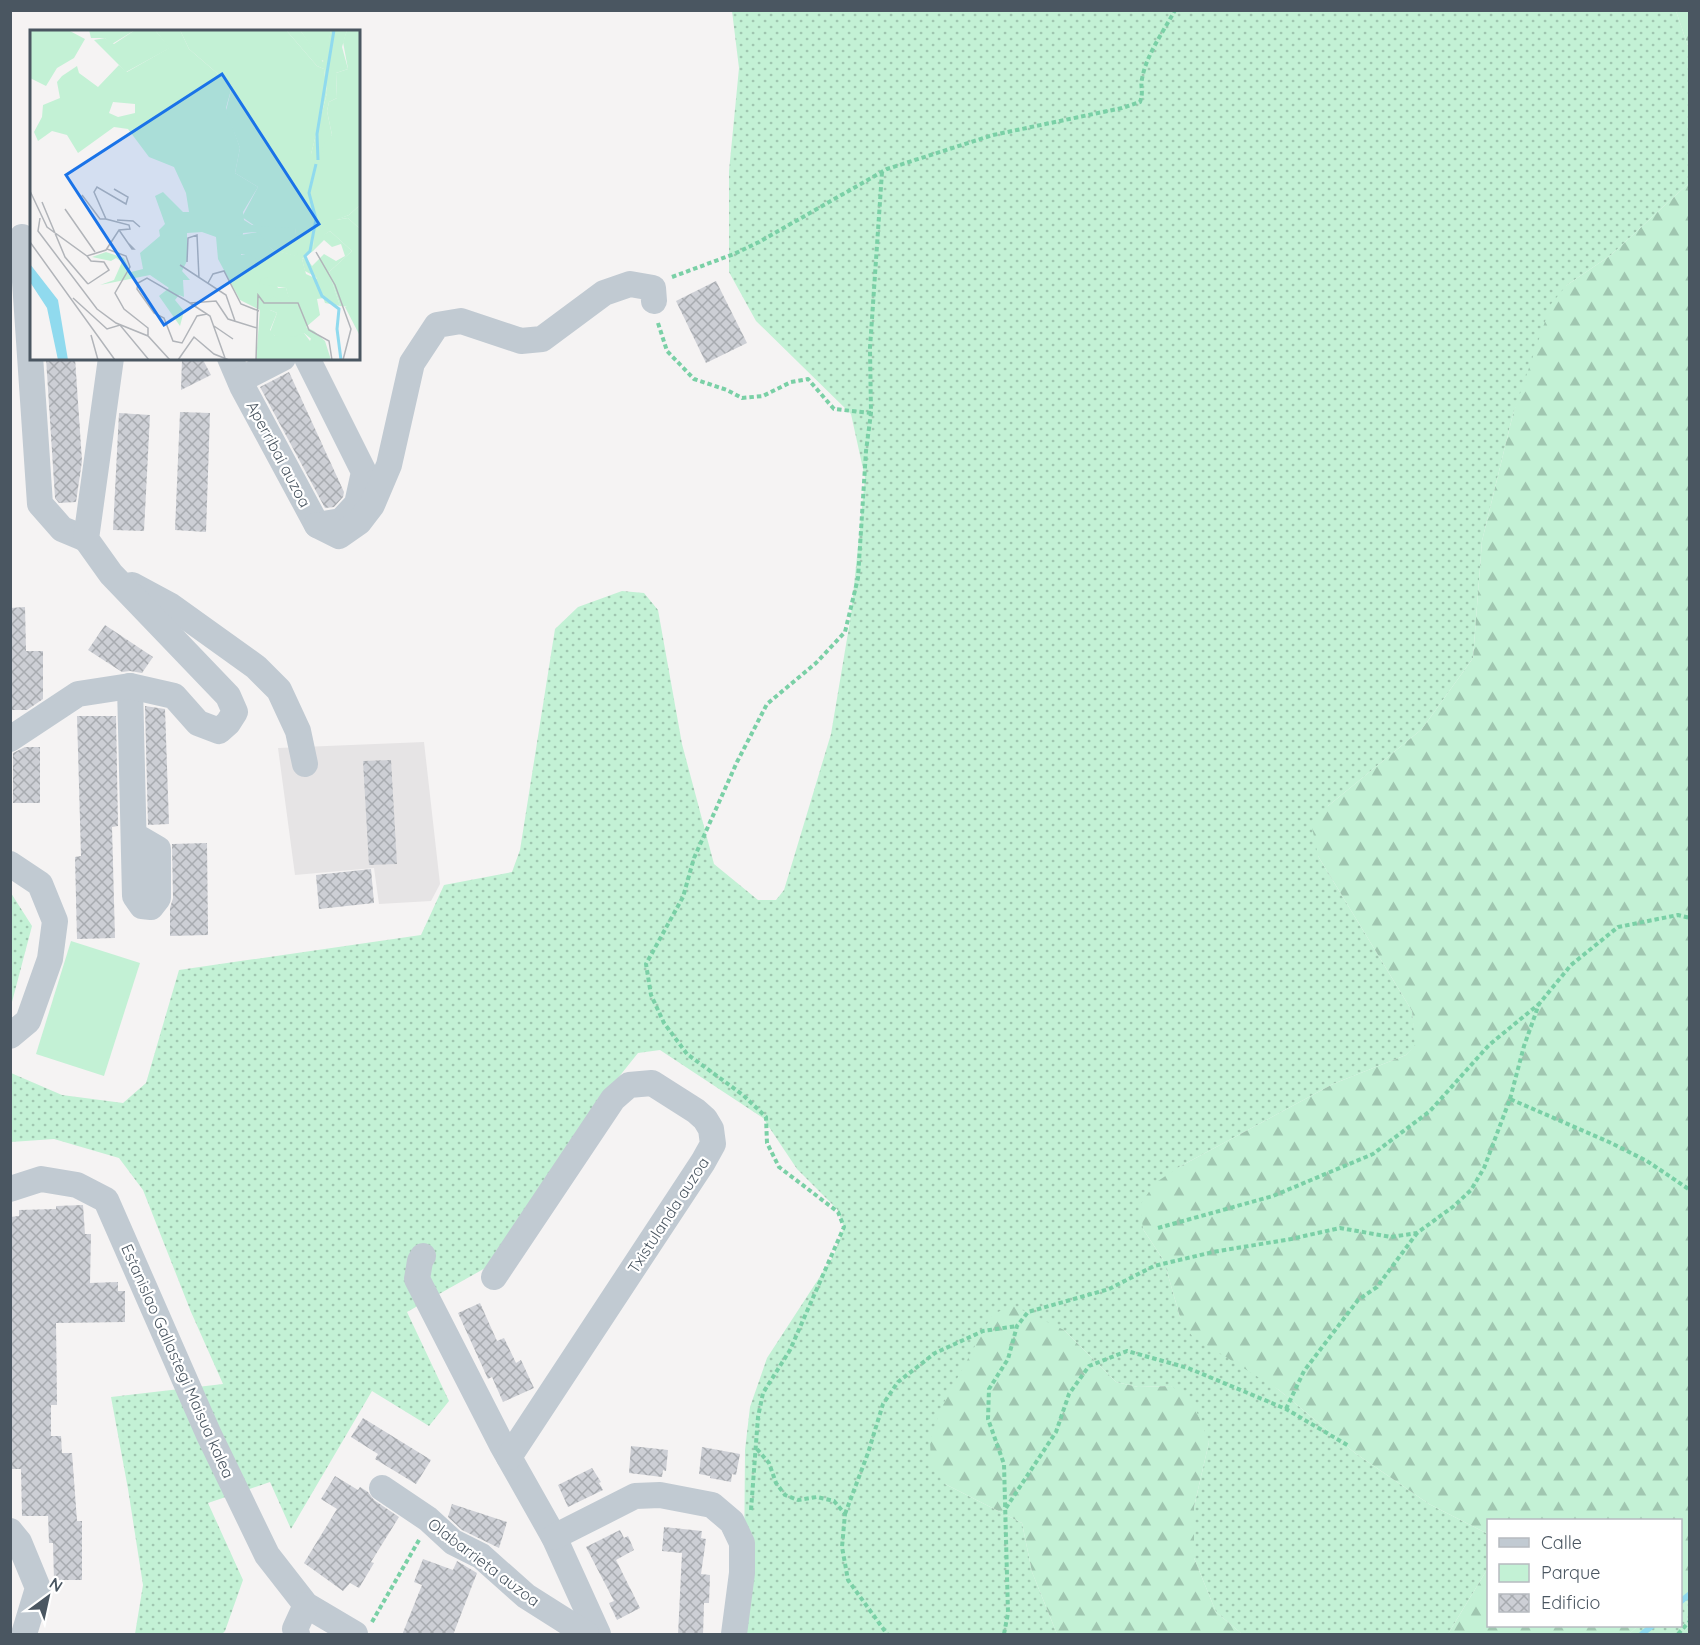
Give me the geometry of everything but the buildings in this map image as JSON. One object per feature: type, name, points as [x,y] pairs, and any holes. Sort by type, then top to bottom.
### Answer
[{"type":"street","points":[[22,237],[30,356]]},
{"type":"street","points":[[317,525],[339,536],[359,522],[372,505],[389,465],[412,363],[437,325],[461,321],[521,341],[542,339],[604,293],[630,284],[653,295]]},
{"type":"street","points":[[10,739],[78,694],[130,686],[174,696],[198,723],[219,731],[235,712],[228,696],[111,574],[86,539],[62,529],[40,504],[30,360]]},
{"type":"street","points":[[86,539],[111,360]]},
{"type":"street","points":[[235,369],[274,360]]},
{"type":"street","name":"Aperribai auzoa","points":[[235,369],[317,525],[341,520],[357,504],[364,472],[308,360]]},
{"type":"street","points":[[111,574],[171,606],[256,667],[279,690],[298,731],[304,757]]},
{"type":"street","points":[[130,686],[134,835]]},
{"type":"street","points":[[10,864],[40,885],[55,921],[50,959],[28,1021],[10,1036]]},
{"type":"street","name":"Txistulanda auzoa","points":[[494,1277],[613,1099],[629,1085],[652,1083],[705,1119],[711,1129],[712,1144],[703,1162],[509,1457]]},
{"type":"street","name":"Estanislao Gallastegi Maisua kalea","points":[[10,1189],[40,1179],[77,1185],[106,1200],[209,1435],[262,1545],[267,1555],[306,1605]]},
{"type":"street","points":[[423,1256],[417,1279],[509,1457],[554,1537],[598,1635]]},
{"type":"street","name":"Olabarrieta auzoa","points":[[382,1488],[430,1521],[453,1542],[481,1556],[526,1596],[586,1635]]},
{"type":"street","points":[[554,1537],[636,1496],[660,1495],[712,1505],[732,1522],[742,1543],[742,1573],[734,1635]]},
{"type":"street","points":[[10,1531],[19,1542],[38,1588],[24,1635]]},
{"type":"street","points":[[297,1635],[295,1629],[306,1605],[363,1628]]},
{"type":"path","points":[[871,412],[834,409],[808,380],[791,382],[763,396],[742,398],[727,390],[694,379],[667,351],[656,315],[653,295],[669,278],[734,254],[759,242],[882,172],[993,135],[1122,108],[1140,102],[1143,91],[1141,80],[1151,55],[1176,10]]},
{"type":"path","points":[[737,1534],[750,1523],[758,1417],[763,1393],[790,1350],[844,1227],[838,1212],[779,1167],[767,1143],[766,1117],[743,1095],[687,1054],[664,1023],[651,995],[646,964],[683,897],[694,858],[737,762],[767,704],[816,663],[845,632],[858,578],[866,452],[871,412],[870,348],[882,172]]},
{"type":"path","points":[[1158,1228],[1273,1196],[1373,1154],[1430,1110],[1489,1045],[1539,1004],[1571,965],[1618,927],[1678,915],[1689,918]]},
{"type":"path","points":[[1286,1409],[1304,1371],[1358,1300],[1377,1287],[1417,1233],[1454,1206],[1471,1190],[1484,1168],[1510,1099],[1524,1046],[1539,1004]]},
{"type":"path","points":[[1510,1099],[1588,1132],[1647,1161],[1689,1190]]},
{"type":"path","points":[[1004,1635],[1008,1613],[1004,1464],[988,1419],[989,1389],[1008,1359],[1017,1326],[1028,1312],[1109,1289],[1154,1266],[1213,1252],[1292,1239],[1340,1228],[1391,1237],[1417,1233]]},
{"type":"path","points":[[887,1635],[848,1580],[842,1547],[845,1514],[868,1454],[883,1404],[898,1382],[935,1353],[983,1331],[1017,1326]]},
{"type":"path","points":[[1005,1508],[1056,1432],[1069,1395],[1089,1366],[1127,1351],[1188,1368],[1286,1409],[1349,1446]]},
{"type":"path","points":[[757,1449],[769,1463],[776,1483],[785,1495],[798,1500],[817,1497],[834,1501],[845,1514]]},
{"type":"path","points":[[363,1628],[430,1521]]},
{"type":"path","points":[[1678,1635],[1689,1622]]},
{"type":"shaded area","points":[[424,742],[440,884],[431,901],[379,904],[374,868],[295,875],[278,748]]},
{"type":"green space","points":[[732,11],[1676,11],[1689,49],[1689,183],[1611,255],[1567,285],[1513,414],[1482,541],[1473,658],[1422,729],[1328,806],[1318,856],[1412,1011],[1416,1045],[1406,1055],[1333,1084],[1179,1167],[1143,1229],[1164,1261],[1180,1317],[1279,1390],[1355,1453],[1429,1504],[1487,1533],[1487,1570],[1448,1634],[1242,1634],[1216,1612],[1194,1558],[1194,1507],[1209,1442],[1171,1386],[1138,1387],[1116,1382],[1064,1330],[945,1484],[1022,1523],[1032,1572],[1057,1634],[734,1634],[744,1576],[745,1450],[750,1407],[767,1358],[834,1255],[844,1227],[837,1209],[797,1169],[763,1118],[660,1050],[638,1053],[586,1118],[496,1262],[407,1312],[449,1401],[429,1426],[372,1391],[291,1529],[270,1482],[208,1503],[243,1580],[225,1631],[222,1634],[135,1634],[143,1585],[111,1397],[223,1384],[191,1312],[143,1190],[119,1158],[54,1139],[11,1142],[11,1073],[62,1095],[123,1103],[146,1083],[179,970],[421,935],[444,885],[512,872],[520,850],[555,629],[578,607],[622,591],[644,593],[658,610],[682,744],[714,864],[758,900],[776,900],[784,890],[831,734],[851,615],[865,478],[851,414],[756,321],[729,272],[729,171],[739,68]]},
{"type":"green space","points":[[1676,11],[1689,11],[1689,49]]},
{"type":"green space","points":[[1689,183],[1689,1604],[1682,1599],[1682,1519],[1487,1519],[1487,1533],[1429,1504],[1355,1453],[1279,1390],[1192,1336],[1180,1317],[1164,1261],[1143,1229],[1140,1205],[1155,1183],[1179,1167],[1333,1084],[1406,1055],[1415,1045],[1412,1011],[1318,856],[1312,827],[1328,806],[1422,729],[1473,658],[1482,541],[1513,414],[1551,304],[1567,285],[1611,255]]},
{"type":"green space","points":[[11,893],[32,926],[12,1002],[11,1036]]},
{"type":"green space","points":[[71,941],[140,963],[104,1076],[36,1054]]},
{"type":"green space","points":[[1012,1305],[1064,1330],[1116,1382],[1138,1387],[1171,1386],[1192,1400],[1209,1442],[1194,1507],[1194,1558],[1216,1612],[1242,1634],[1057,1634],[1032,1572],[1022,1523],[945,1484],[931,1465],[930,1440],[942,1406],[992,1315]]},
{"type":"green space","points":[[1487,1570],[1487,1627],[1637,1627],[1629,1634],[1448,1634]]},
{"type":"green space","points":[[1682,1599],[1689,1604],[1689,1634],[1629,1634],[1637,1627],[1682,1627]]},
{"type":"waterway","points":[[1682,1600],[1690,1594]]},
{"type":"waterway","points":[[1642,1634],[1651,1627]]}]
